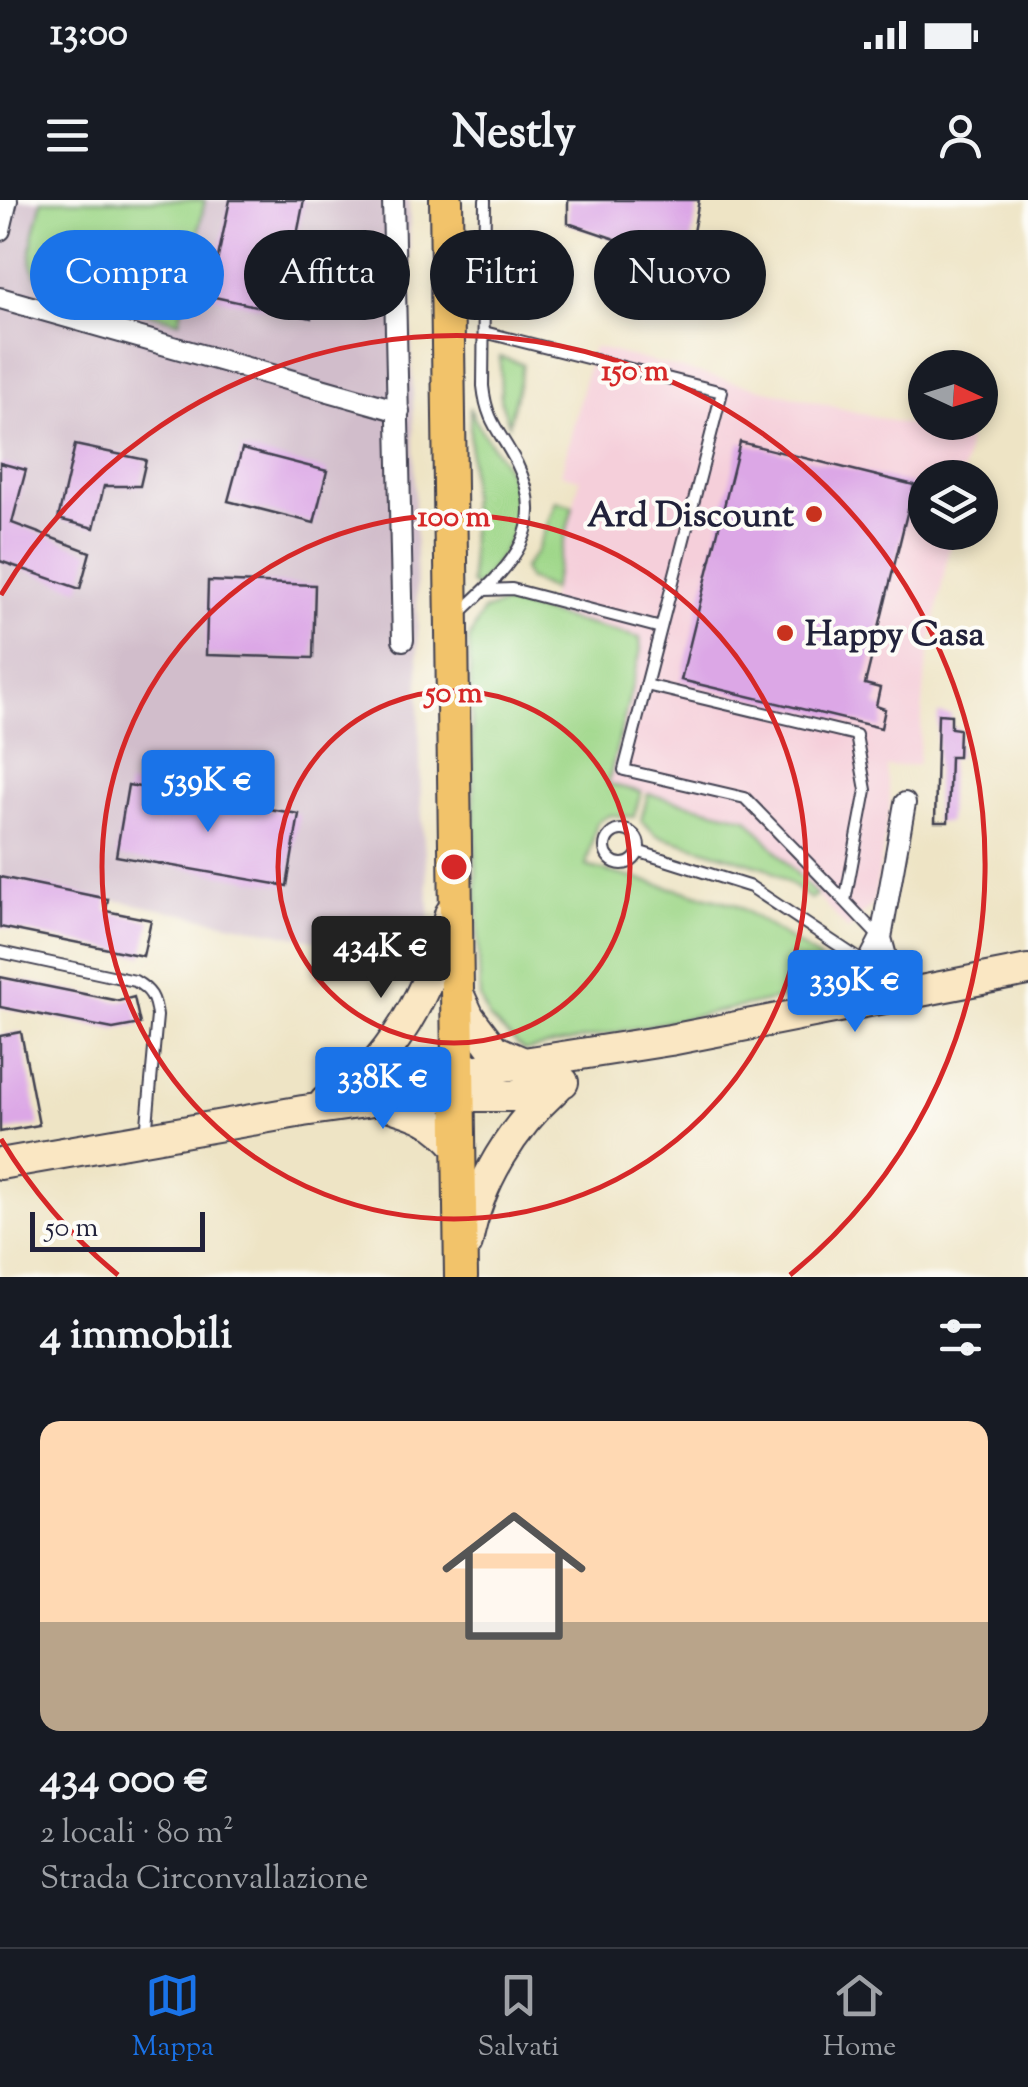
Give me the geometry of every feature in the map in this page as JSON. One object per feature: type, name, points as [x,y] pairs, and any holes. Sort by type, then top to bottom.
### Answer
[{"type":"main road","points":[[446,200],[461,1274]]},
{"type":"main road","points":[[348,1092],[373,1067],[430,979],[442,950],[456,892]]},
{"type":"main road","points":[[0,1164],[304,1110],[379,1102],[524,1063],[670,1040],[1028,970]]},
{"type":"main road","points":[[457,991],[469,1017],[494,1050],[524,1063]]},
{"type":"main road","points":[[304,1110],[407,1074],[512,1096],[563,1082],[602,1063],[670,1040]]},
{"type":"main road","points":[[461,1274],[480,1195],[513,1134],[563,1082]]},
{"type":"main road","points":[[379,1102],[420,1114],[442,1127],[459,1148]]},
{"type":"street","points":[[0,230],[7,200]]},
{"type":"street","points":[[394,200],[402,640]]},
{"type":"street","points":[[0,298],[398,412]]},
{"type":"street","points":[[845,1007],[881,938],[905,803]]},
{"type":"street","points":[[881,938],[897,997]]},
{"type":"lane","points":[[453,620],[517,555],[527,525],[522,477],[486,414],[485,200]]},
{"type":"lane","points":[[484,332],[722,392],[624,770],[745,798],[881,938]]},
{"type":"lane","points":[[485,590],[512,589],[661,628]]},
{"type":"lane","points":[[646,685],[856,735],[866,790],[846,901]]},
{"type":"lane","points":[[640,852],[751,887],[868,965]]},
{"type":"lane","points":[[0,952],[135,982],[146,988],[155,1000],[157,1016],[146,1136]]},
{"type":"shaded area","points":[[0,200],[409,200],[410,230],[244,230],[244,320],[410,320],[410,250],[421,802],[430,919],[358,949],[0,877]]},
{"type":"shaded area","points":[[593,347],[908,425],[908,440],[969,440],[965,460],[908,460],[908,550],[949,550],[926,669],[918,765],[886,767],[890,805],[874,903],[848,930],[747,818],[607,784],[538,646],[580,479],[561,474]]},
{"type":"green space","points":[[42,200],[205,200],[199,230],[35,230]]},
{"type":"green space","points":[[500,357],[523,364],[509,424],[501,402]]},
{"type":"green space","points":[[470,407],[509,473],[517,508],[515,524],[501,556],[476,588],[471,584]]},
{"type":"green space","points":[[556,501],[573,506],[552,590],[528,579],[523,569],[537,551]]},
{"type":"green space","points":[[507,603],[640,638],[641,650],[608,784],[641,792],[634,817],[610,815],[597,822],[586,866],[735,904],[817,957],[837,987],[524,1051],[489,1018],[480,998],[469,639],[483,611]]},
{"type":"green space","points":[[648,794],[747,818],[816,895],[811,899],[767,868],[656,835],[641,820]]},
{"type":"building","points":[[230,200],[304,200],[298,230],[244,230],[244,303],[224,299],[224,230]]},
{"type":"building","points":[[568,200],[699,200],[693,230],[594,232],[568,223]]},
{"type":"building","points":[[740,442],[908,484],[908,509],[865,684],[880,688],[876,706],[885,709],[881,728],[681,680]]},
{"type":"building","points":[[75,445],[146,460],[140,486],[104,486],[94,528],[58,519]]},
{"type":"building","points":[[242,449],[327,471],[314,523],[228,501]]},
{"type":"building","points":[[0,463],[26,470],[12,523],[90,552],[80,589],[0,561]]},
{"type":"building","points":[[208,581],[315,585],[313,658],[206,655]]},
{"type":"building","points":[[938,714],[951,715],[951,728],[959,729],[958,757],[950,757],[948,822],[935,822]]},
{"type":"building","points":[[128,785],[299,814],[287,886],[116,856]]},
{"type":"building","points":[[0,877],[108,899],[106,911],[151,920],[143,956],[0,927]]},
{"type":"building","points":[[0,977],[119,1001],[134,997],[140,1024],[113,1029],[0,1007]]},
{"type":"building","points":[[21,1032],[39,1125],[0,1132],[0,1036]]},
{"type":"place","name":"Ard Discount","points":[[814,514]]},
{"type":"place","name":"Happy Casa","points":[[785,633]]}]
